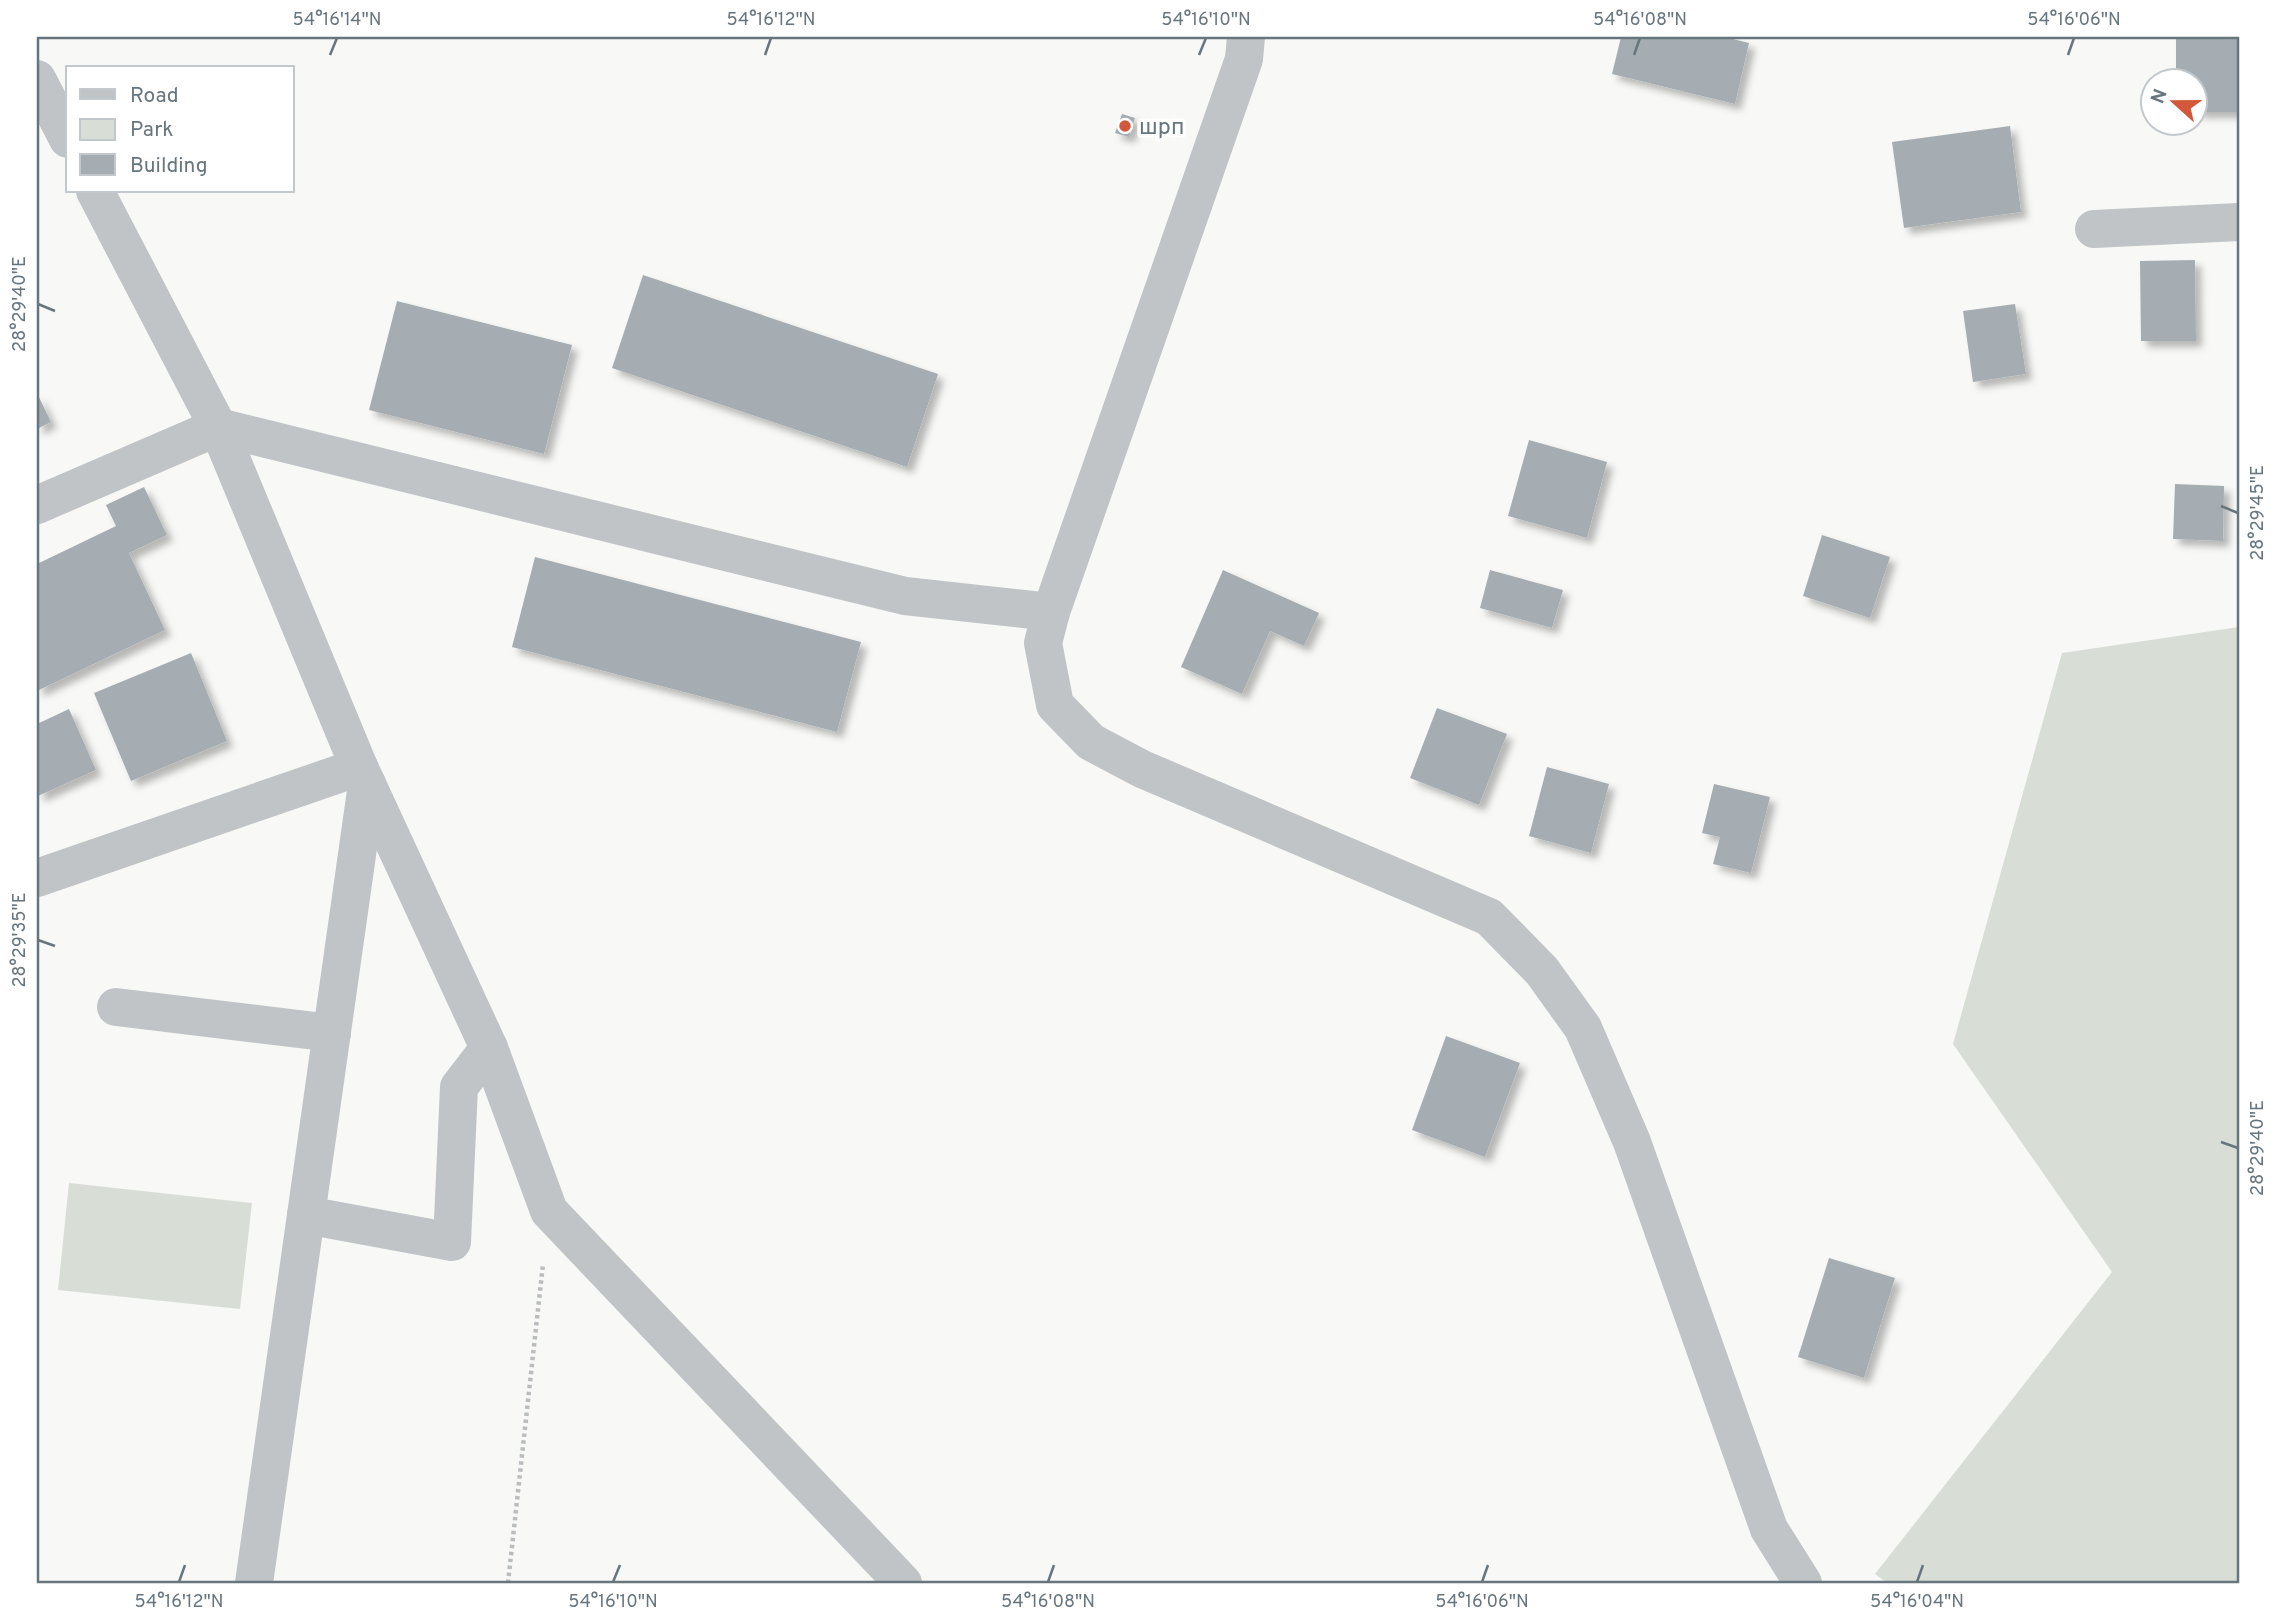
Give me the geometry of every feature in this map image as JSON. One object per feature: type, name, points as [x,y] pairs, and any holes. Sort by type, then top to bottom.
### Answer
[{"type":"street","points":[[1246,37],[1244,59],[1051,612],[1043,643],[1055,705],[1091,741],[1142,769],[1489,917],[1542,971],[1583,1028],[1632,1142],[1769,1529],[1803,1583]]},
{"type":"street","points":[[37,79],[66,135]]},
{"type":"street","points":[[96,192],[218,426],[363,776],[489,1048],[549,1211],[903,1583]]},
{"type":"street","points":[[2094,229],[2239,222]]},
{"type":"street","points":[[37,505],[218,426],[905,596],[1051,612]]},
{"type":"street","points":[[37,878],[363,776]]},
{"type":"street","points":[[254,1583],[332,1033],[363,776]]},
{"type":"street","points":[[116,1007],[332,1033]]},
{"type":"street","points":[[306,1215],[452,1242],[459,1087],[489,1048]]},
{"type":"path","points":[[508,1583],[549,1211]]},
{"type":"green space","points":[[2239,627],[2239,1583],[1887,1583],[1875,1574],[2112,1272],[1953,1044],[2062,653]]},
{"type":"green space","points":[[69,1183],[252,1203],[240,1309],[58,1290]]},
{"type":"building","points":[[1621,37],[1725,37],[1749,43],[1735,104],[1612,74]]},
{"type":"building","points":[[2176,37],[2239,37],[2239,112],[2210,112],[2210,66],[2176,66]]},
{"type":"building","name":"шрп","points":[[1122,114],[1135,118],[1129,137],[1115,133]]},
{"type":"building","points":[[2010,126],[2021,212],[1904,228],[1892,142]]},
{"type":"building","points":[[2195,260],[2196,341],[2141,341],[2140,261]]},
{"type":"building","points":[[643,275],[938,374],[907,467],[612,368]]},
{"type":"building","points":[[397,301],[572,345],[544,454],[369,410]]},
{"type":"building","points":[[2015,304],[2026,374],[1973,382],[1963,311]]},
{"type":"building","points":[[37,393],[51,422],[37,429]]},
{"type":"building","points":[[1529,440],[1607,462],[1587,538],[1508,516]]},
{"type":"building","points":[[2175,484],[2224,486],[2223,541],[2173,539]]},
{"type":"building","points":[[144,487],[167,535],[129,553],[165,630],[37,691],[37,564],[116,526],[106,505]]},
{"type":"building","points":[[1822,535],[1890,557],[1870,618],[1803,596]]},
{"type":"building","points":[[535,557],[861,642],[837,732],[512,647]]},
{"type":"building","points":[[1223,570],[1319,613],[1304,646],[1270,631],[1242,694],[1181,667]]},
{"type":"building","points":[[1490,570],[1563,590],[1552,628],[1480,608]]},
{"type":"building","points":[[191,653],[227,741],[131,781],[94,693]]},
{"type":"building","points":[[1437,708],[1507,734],[1479,805],[1410,778]]},
{"type":"building","points":[[69,709],[96,770],[38,796],[37,724]]},
{"type":"building","points":[[1547,767],[1609,784],[1591,853],[1529,836]]},
{"type":"building","points":[[1714,784],[1770,797],[1751,873],[1713,864],[1720,837],[1702,833]]},
{"type":"building","points":[[1446,1036],[1520,1063],[1485,1157],[1412,1130]]},
{"type":"building","points":[[1829,1258],[1895,1278],[1864,1378],[1798,1357]]},
{"type":"place","name":"шрп","points":[[1125,126]]}]
